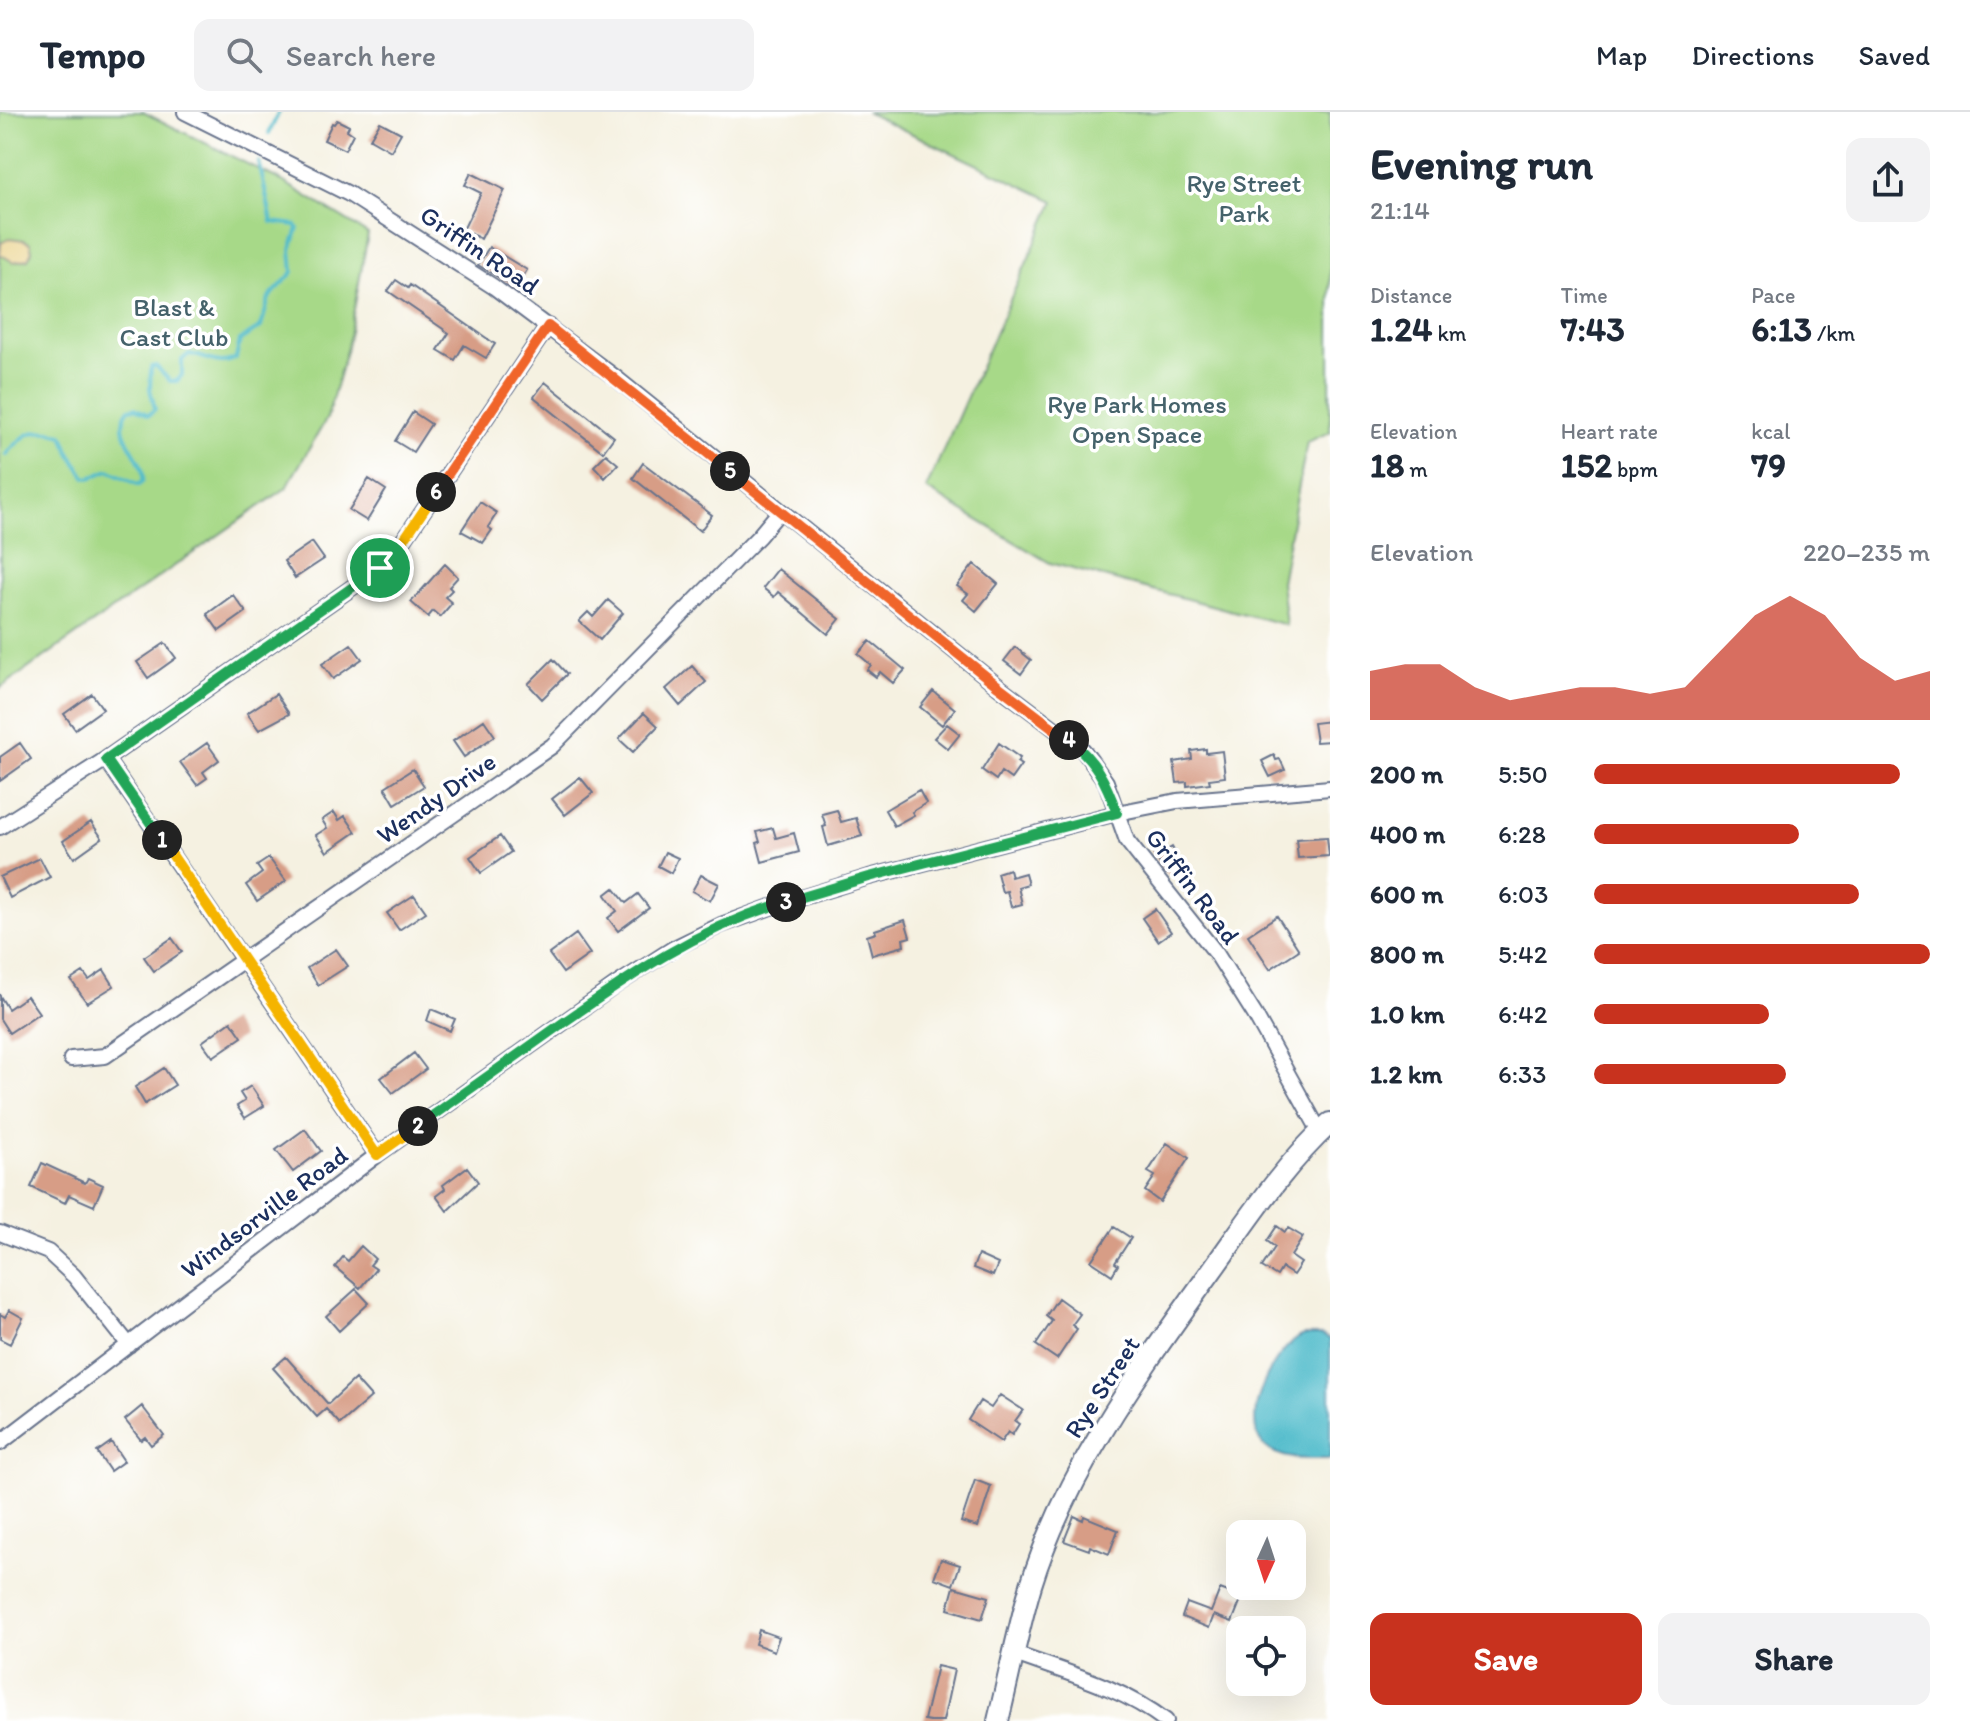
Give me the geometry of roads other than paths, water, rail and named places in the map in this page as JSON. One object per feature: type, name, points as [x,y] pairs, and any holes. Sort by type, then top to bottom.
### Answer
[{"type":"street","name":"Griffin Road","points":[[185,112],[349,194],[482,279],[548,326],[998,686],[1083,750],[1106,782],[1127,841],[1216,953],[1325,1128]]},
{"type":"street","points":[[0,827],[106,759],[380,568],[405,538],[548,326]]},
{"type":"street","name":"Wendy Drive","points":[[71,1059],[105,1056],[552,746],[780,511]]},
{"type":"street","points":[[106,759],[377,1155]]},
{"type":"street","name":"Windsorville Road","points":[[0,1443],[377,1155],[616,985],[674,948],[721,925],[869,877],[1117,813],[1177,801],[1330,788]]},
{"type":"street","name":"Rye Street","points":[[998,1721],[1031,1585],[1057,1518],[1092,1446],[1280,1176],[1325,1128]]},
{"type":"street","points":[[0,1233],[48,1252],[74,1276],[129,1345]]},
{"type":"street","points":[[1015,1654],[1111,1688],[1143,1703],[1166,1721]]},
{"type":"water","points":[[1304,1335],[1322,1335],[1330,1339],[1330,1459],[1279,1454],[1264,1446],[1257,1434],[1257,1402],[1271,1368],[1281,1353]]},
{"type":"waterway","points":[[269,133],[279,112]]},
{"type":"waterway","points":[[6,455],[31,433],[53,433],[63,435],[85,477],[109,470],[139,485],[143,481],[139,462],[123,427],[129,409],[135,408],[149,415],[155,409],[150,389],[151,367],[156,366],[170,381],[177,381],[182,375],[182,360],[189,354],[218,362],[236,358],[240,340],[261,327],[269,298],[293,272],[291,250],[298,228],[296,225],[272,222],[259,162]]},
{"type":"park label","name":"Rye Street Park","points":[[1244,198]]},
{"type":"park label","name":"Blast & Cast Club","points":[[174,322]]},
{"type":"park label","name":"Rye Park Homes Open Space","points":[[1137,419]]}]
